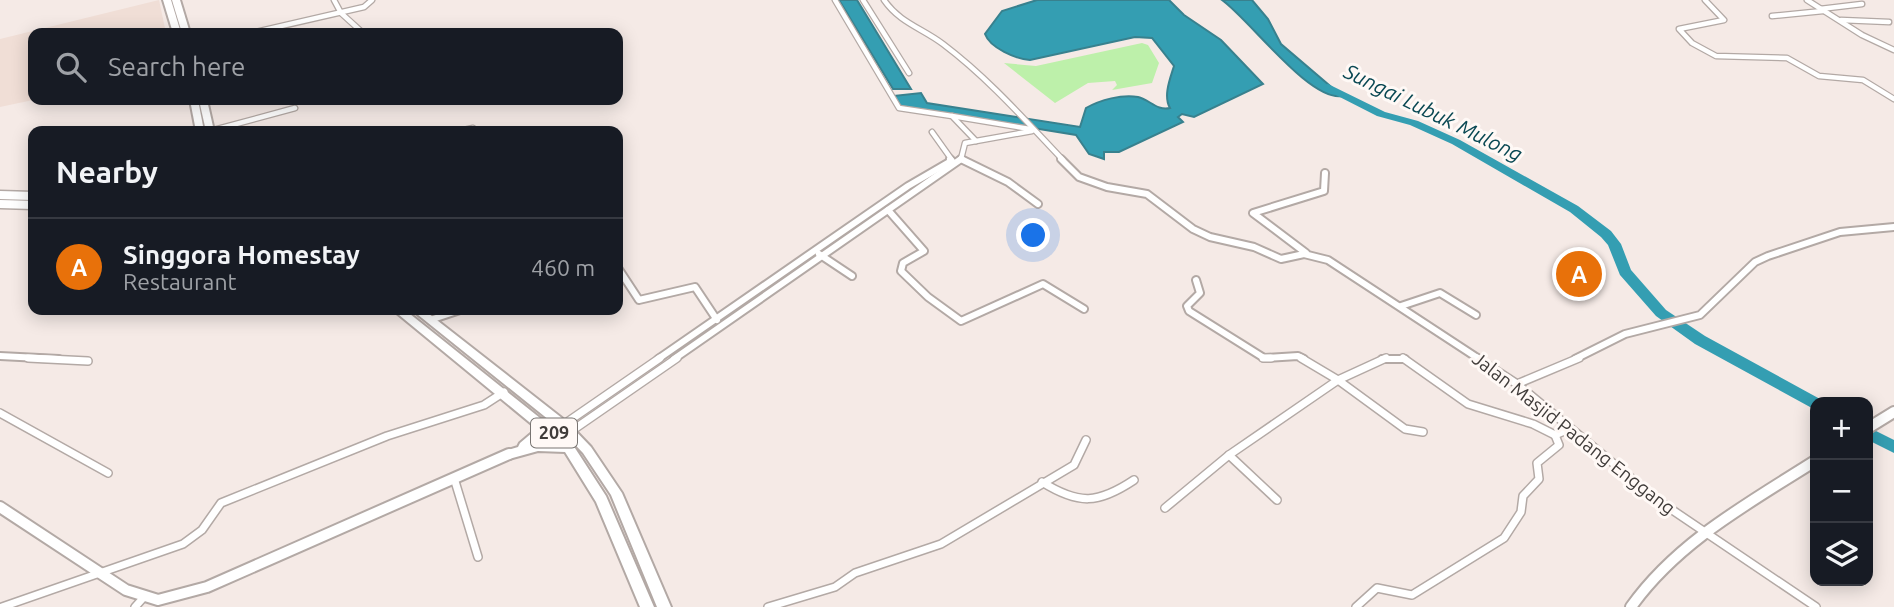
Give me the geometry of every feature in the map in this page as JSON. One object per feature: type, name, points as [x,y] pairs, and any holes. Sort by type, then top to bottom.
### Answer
[{"type":"main road","points":[[167,0],[175,28]]},
{"type":"main road","points":[[176,0],[184,28]]},
{"type":"main road","points":[[195,105],[199,126]]},
{"type":"main road","points":[[204,105],[209,126]]},
{"type":"main road","name":"209","points":[[404,315],[504,392],[569,448],[602,499],[647,607]]},
{"type":"main road","name":"209","points":[[424,315],[566,428],[597,463],[615,493],[664,607]]},
{"type":"main road","points":[[509,454],[536,438],[540,422]]},
{"type":"main road","points":[[509,454],[538,446],[569,448]]},
{"type":"street","points":[[334,0],[341,13],[357,28]]},
{"type":"street","points":[[274,28],[364,7],[372,0]]},
{"type":"street","points":[[835,0],[899,108],[1030,129]]},
{"type":"street","points":[[863,0],[909,73]]},
{"type":"street","points":[[885,1],[897,0]]},
{"type":"street","points":[[1705,0],[1724,20],[1679,29],[1689,43],[1708,55],[1723,59],[1790,58],[1824,77],[1851,77],[1868,82],[1894,99]]},
{"type":"street","points":[[1807,0],[1894,50]]},
{"type":"street","name":"Jalan Masjid Padang Enggang","points":[[885,1],[895,16],[951,50],[995,89],[1074,174],[1107,187],[1147,194],[1202,234],[1254,247],[1281,259],[1308,254],[1328,260],[1517,384],[1622,473],[1816,607]]},
{"type":"street","points":[[1772,16],[1862,4]]},
{"type":"street","points":[[1839,20],[1889,22]]},
{"type":"street","points":[[228,126],[295,108]]},
{"type":"street","points":[[952,116],[976,141]]},
{"type":"street","points":[[566,428],[888,210],[956,161],[961,145],[1030,129]]},
{"type":"street","points":[[932,132],[956,161],[1007,182],[1038,204]]},
{"type":"street","points":[[566,428],[942,163],[956,161]]},
{"type":"street","points":[[1308,254],[1253,213],[1324,191],[1325,173]]},
{"type":"street","points":[[0,195],[28,195]]},
{"type":"street","points":[[0,204],[28,205]]},
{"type":"street","points":[[888,210],[924,251],[903,263],[901,271],[928,297],[961,321],[1009,302],[1043,284],[1084,309]]},
{"type":"street","points":[[1517,384],[1564,365],[1625,334],[1700,315],[1755,262],[1768,256],[1840,232],[1894,227]]},
{"type":"street","points":[[815,251],[852,276]]},
{"type":"street","points":[[623,276],[639,300],[695,287],[717,320]]},
{"type":"street","points":[[1196,280],[1200,293],[1187,306],[1189,311],[1264,358],[1298,356],[1338,380],[1405,429],[1423,432]]},
{"type":"street","points":[[1401,306],[1440,292],[1476,315]]},
{"type":"street","points":[[430,320],[445,315]]},
{"type":"street","points":[[0,356],[88,361]]},
{"type":"street","points":[[1165,508],[1229,455],[1338,380],[1387,357],[1402,357],[1468,404],[1533,424],[1555,435],[1559,445],[1537,463],[1539,479],[1523,496],[1521,512],[1504,538],[1412,595],[1402,596],[1390,588],[1377,588],[1356,607]]},
{"type":"street","points":[[2,607],[183,544],[202,530],[220,503],[287,479],[387,436],[484,405],[504,392]]},
{"type":"street","points":[[1873,425],[1894,412]]},
{"type":"street","points":[[0,413],[23,423],[108,473]]},
{"type":"street","points":[[1555,435],[1569,429]]},
{"type":"street","points":[[768,607],[794,597],[835,587],[855,573],[889,564],[941,544],[1010,501],[1031,493],[1042,482],[1074,465],[1086,440]]},
{"type":"street","points":[[0,507],[125,590],[144,597],[175,597],[207,587],[509,454]]},
{"type":"street","points":[[1229,455],[1277,500]]},
{"type":"street","points":[[1631,607],[1666,565],[1707,533],[1810,464]]},
{"type":"street","points":[[454,478],[478,556]]},
{"type":"street","points":[[1042,482],[1073,500],[1092,501],[1110,497],[1134,480]]},
{"type":"street","points":[[135,607],[144,597]]},
{"type":"shaded area","points":[[159,0],[165,28],[45,28]]},
{"type":"shaded area","points":[[28,32],[28,101],[0,107],[0,39]]},
{"type":"green space","points":[[1142,43],[1148,45],[1159,63],[1152,83],[1112,90],[1117,85],[1115,81],[1088,83],[1055,103],[1004,63],[1036,66]]},
{"type":"water","points":[[839,0],[857,0],[911,89],[893,89]]},
{"type":"water","points":[[1037,0],[1169,0],[1184,15],[1221,40],[1263,84],[1194,117],[1182,114],[1178,117],[1183,122],[1119,152],[1104,152],[1104,159],[1089,154],[1076,135],[899,106],[893,96],[921,93],[927,103],[1080,127],[1086,108],[1111,98],[1138,97],[1161,108],[1170,108],[1167,93],[1174,66],[1152,38],[1135,37],[1030,60],[1004,52],[992,44],[985,34],[1002,11]]},
{"type":"water","points":[[1222,0],[1252,0],[1268,19],[1281,44],[1342,96],[1329,94],[1313,86]]},
{"type":"waterway","name":"Sungai Lubuk Mulong","points":[[1328,87],[1381,114],[1414,123],[1456,142],[1574,209],[1606,234],[1614,244],[1625,272],[1661,313],[1700,340],[1810,400]]},
{"type":"waterway","name":"Sungai Lubuk Mulong","points":[[1873,436],[1894,447]]},
{"type":"place","name":"Singgora Homestay","points":[[1579,274]]}]
